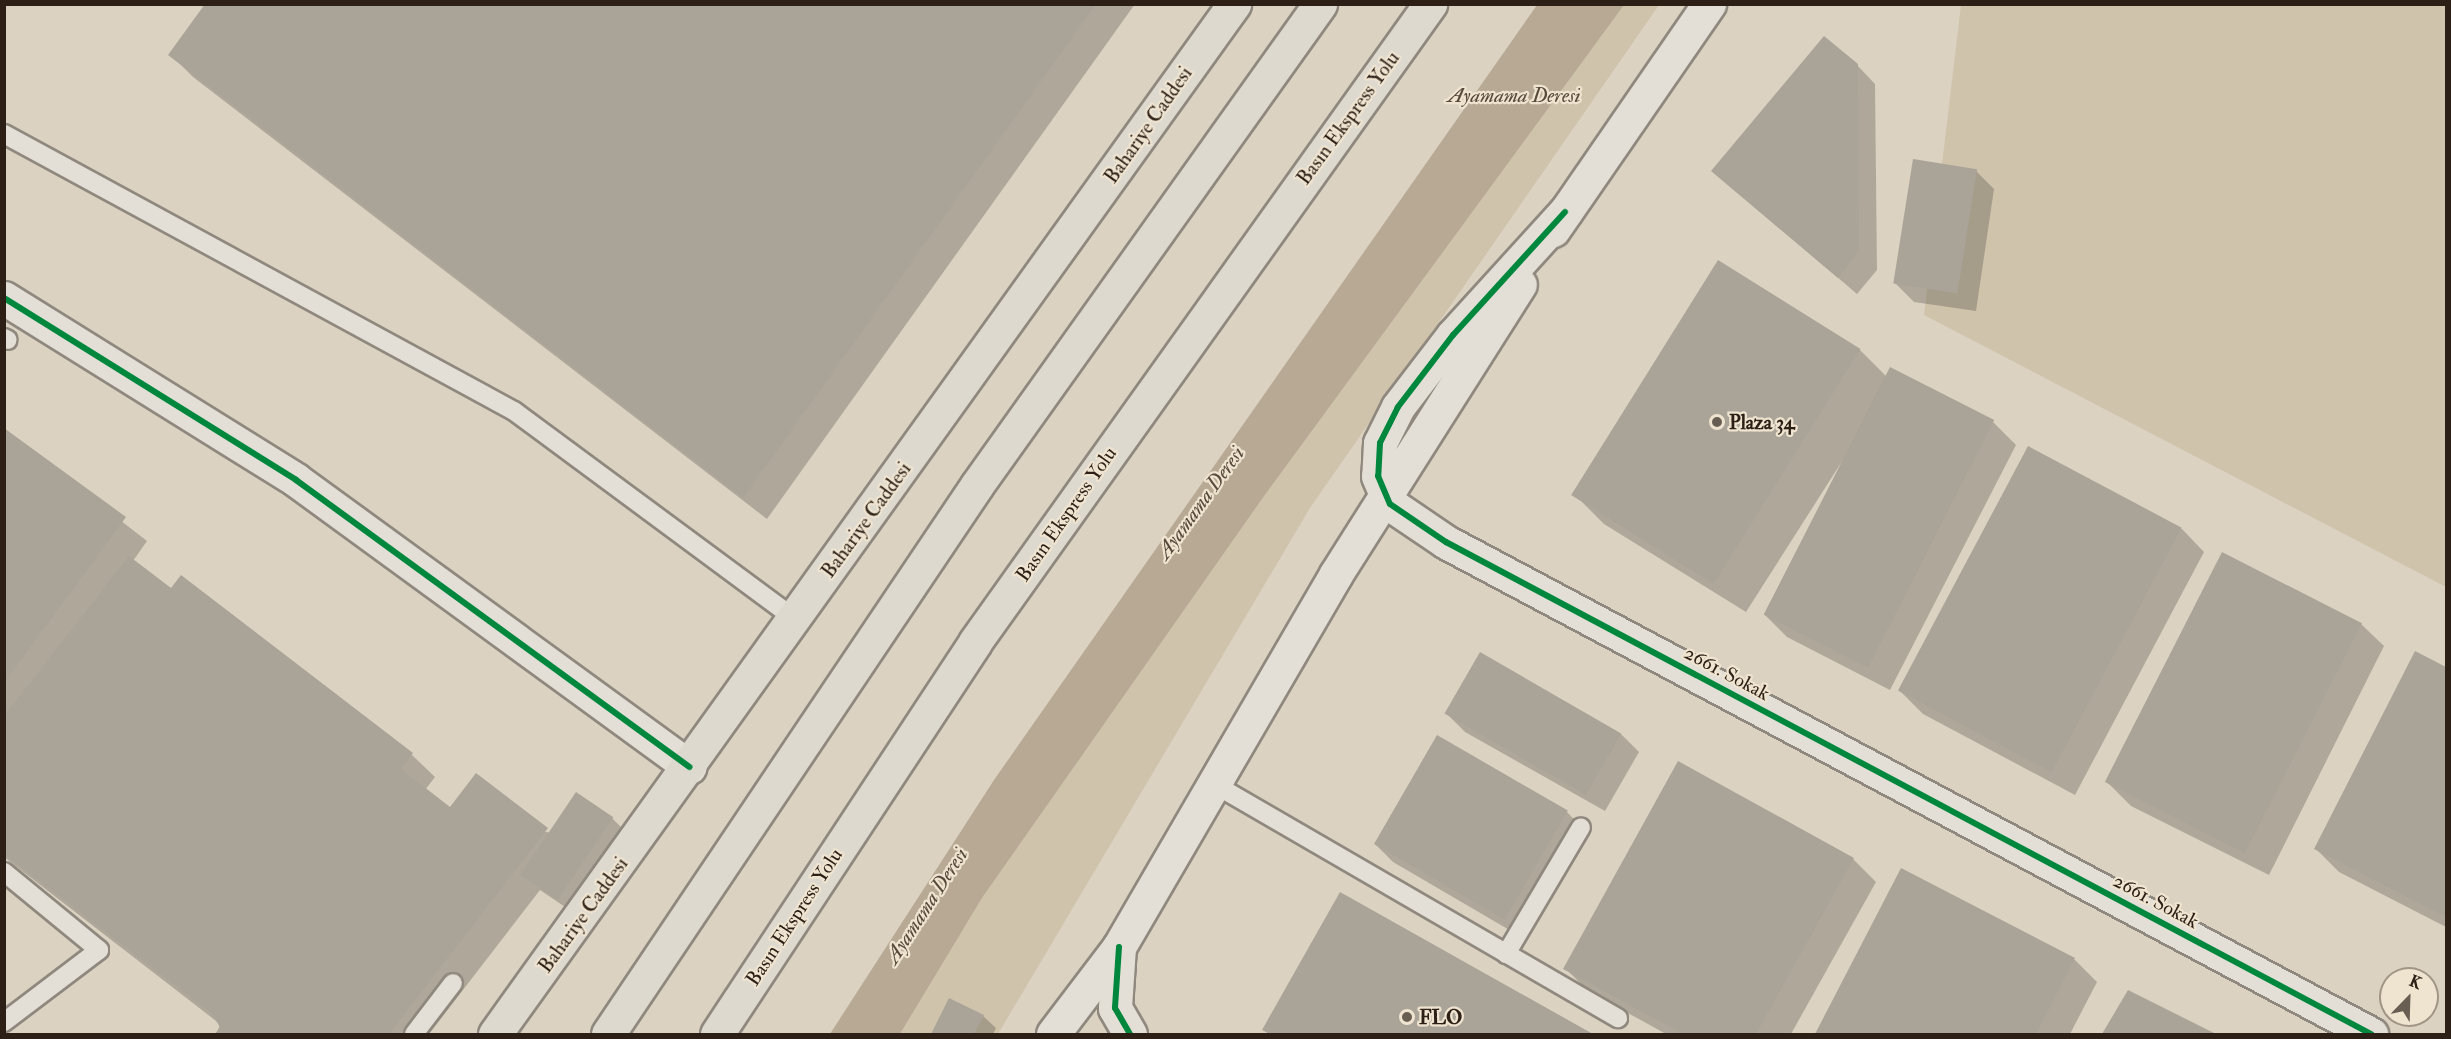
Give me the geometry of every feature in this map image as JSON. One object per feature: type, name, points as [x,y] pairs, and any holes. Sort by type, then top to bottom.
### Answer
[{"type":"main road","name":"Bahariye Caddesi","points":[[495,1035],[1234,4]]},
{"type":"main road","points":[[608,1035],[977,485],[1320,4]]},
{"type":"main road","name":"Basın Ekspress Yolu","points":[[717,1035],[975,642],[1430,4]]},
{"type":"street","points":[[1053,1035],[1119,947],[1386,495],[1565,212],[1709,4]]},
{"type":"street","points":[[4,298],[296,480],[689,766]]},
{"type":"street","name":"2661. Sokak","points":[[1386,495],[1390,504],[1446,543],[2371,1035]]},
{"type":"street","points":[[1119,947],[1115,1008],[1130,1035]]},
{"type":"lane","points":[[4,134],[514,411],[795,619]]},
{"type":"lane","points":[[1214,784],[1618,1018]]},
{"type":"lane","points":[[1506,954],[1581,827]]},
{"type":"lane","points":[[4,872],[99,950],[4,1022]]},
{"type":"lane","points":[[414,1035],[453,983]]},
{"type":"shaded area","points":[[1624,5],[1659,5],[1310,508],[998,1034],[900,1034],[982,898],[1262,499]]},
{"type":"shaded area","points":[[1961,5],[2446,5],[2446,587],[1924,315]]},
{"type":"water","name":"Ayamama Deresi","points":[[1537,5],[1624,5],[1262,499],[982,898],[900,1034],[830,1034],[994,780]]},
{"type":"building","points":[[205,4],[1096,4],[743,498],[168,55]]},
{"type":"building","points":[[1824,36],[1858,64],[1859,251],[1838,278],[1711,171]]},
{"type":"building","points":[[1913,159],[1977,169],[1957,294],[1893,283]]},
{"type":"building","name":"Plaza 34","points":[[1718,260],[1860,349],[1714,584],[1571,495]]},
{"type":"building","points":[[1890,367],[1994,420],[1868,668],[1764,615]]},
{"type":"building","points":[[4,428],[126,517],[4,683]]},
{"type":"building","points":[[2028,446],[2182,528],[2052,772],[1898,691]]},
{"type":"building","points":[[2222,552],[2362,623],[2245,853],[2105,782]]},
{"type":"building","points":[[129,556],[171,588],[181,575],[413,753],[401,769],[450,807],[476,773],[548,828],[389,1034],[215,1034],[220,1027],[211,1013],[4,854],[4,716]]},
{"type":"building","points":[[2415,651],[2446,667],[2446,917],[2314,849]]},
{"type":"building","points":[[1480,652],[1621,734],[1586,795],[1444,713]]},
{"type":"building","points":[[1437,735],[1568,811],[1505,920],[1374,844]]},
{"type":"building","points":[[1678,761],[1854,858],[1756,1034],[1683,1034],[1563,969]]},
{"type":"building","points":[[576,792],[613,817],[557,900],[520,875]]},
{"type":"building","points":[[1901,868],[2075,958],[2036,1034],[1815,1034]]},
{"type":"building","points":[[1340,892],[1593,1034],[1270,1034],[1262,1030]]},
{"type":"building","points":[[2128,990],[2216,1034],[2102,1034]]},
{"type":"building","points":[[949,998],[984,1015],[974,1034],[931,1034]]},
{"type":"cycle path","points":[[1565,212],[1453,335],[1398,407],[1380,443],[1378,476],[1390,504],[1446,542],[2371,1034]]},
{"type":"cycle path","points":[[4,298],[296,480],[689,767]]},
{"type":"cycle path","points":[[1119,947],[1115,1008],[1130,1034]]},
{"type":"place","name":"Plaza 34","points":[[1717,422]]},
{"type":"place","name":"FLO","points":[[1407,1017]]}]
